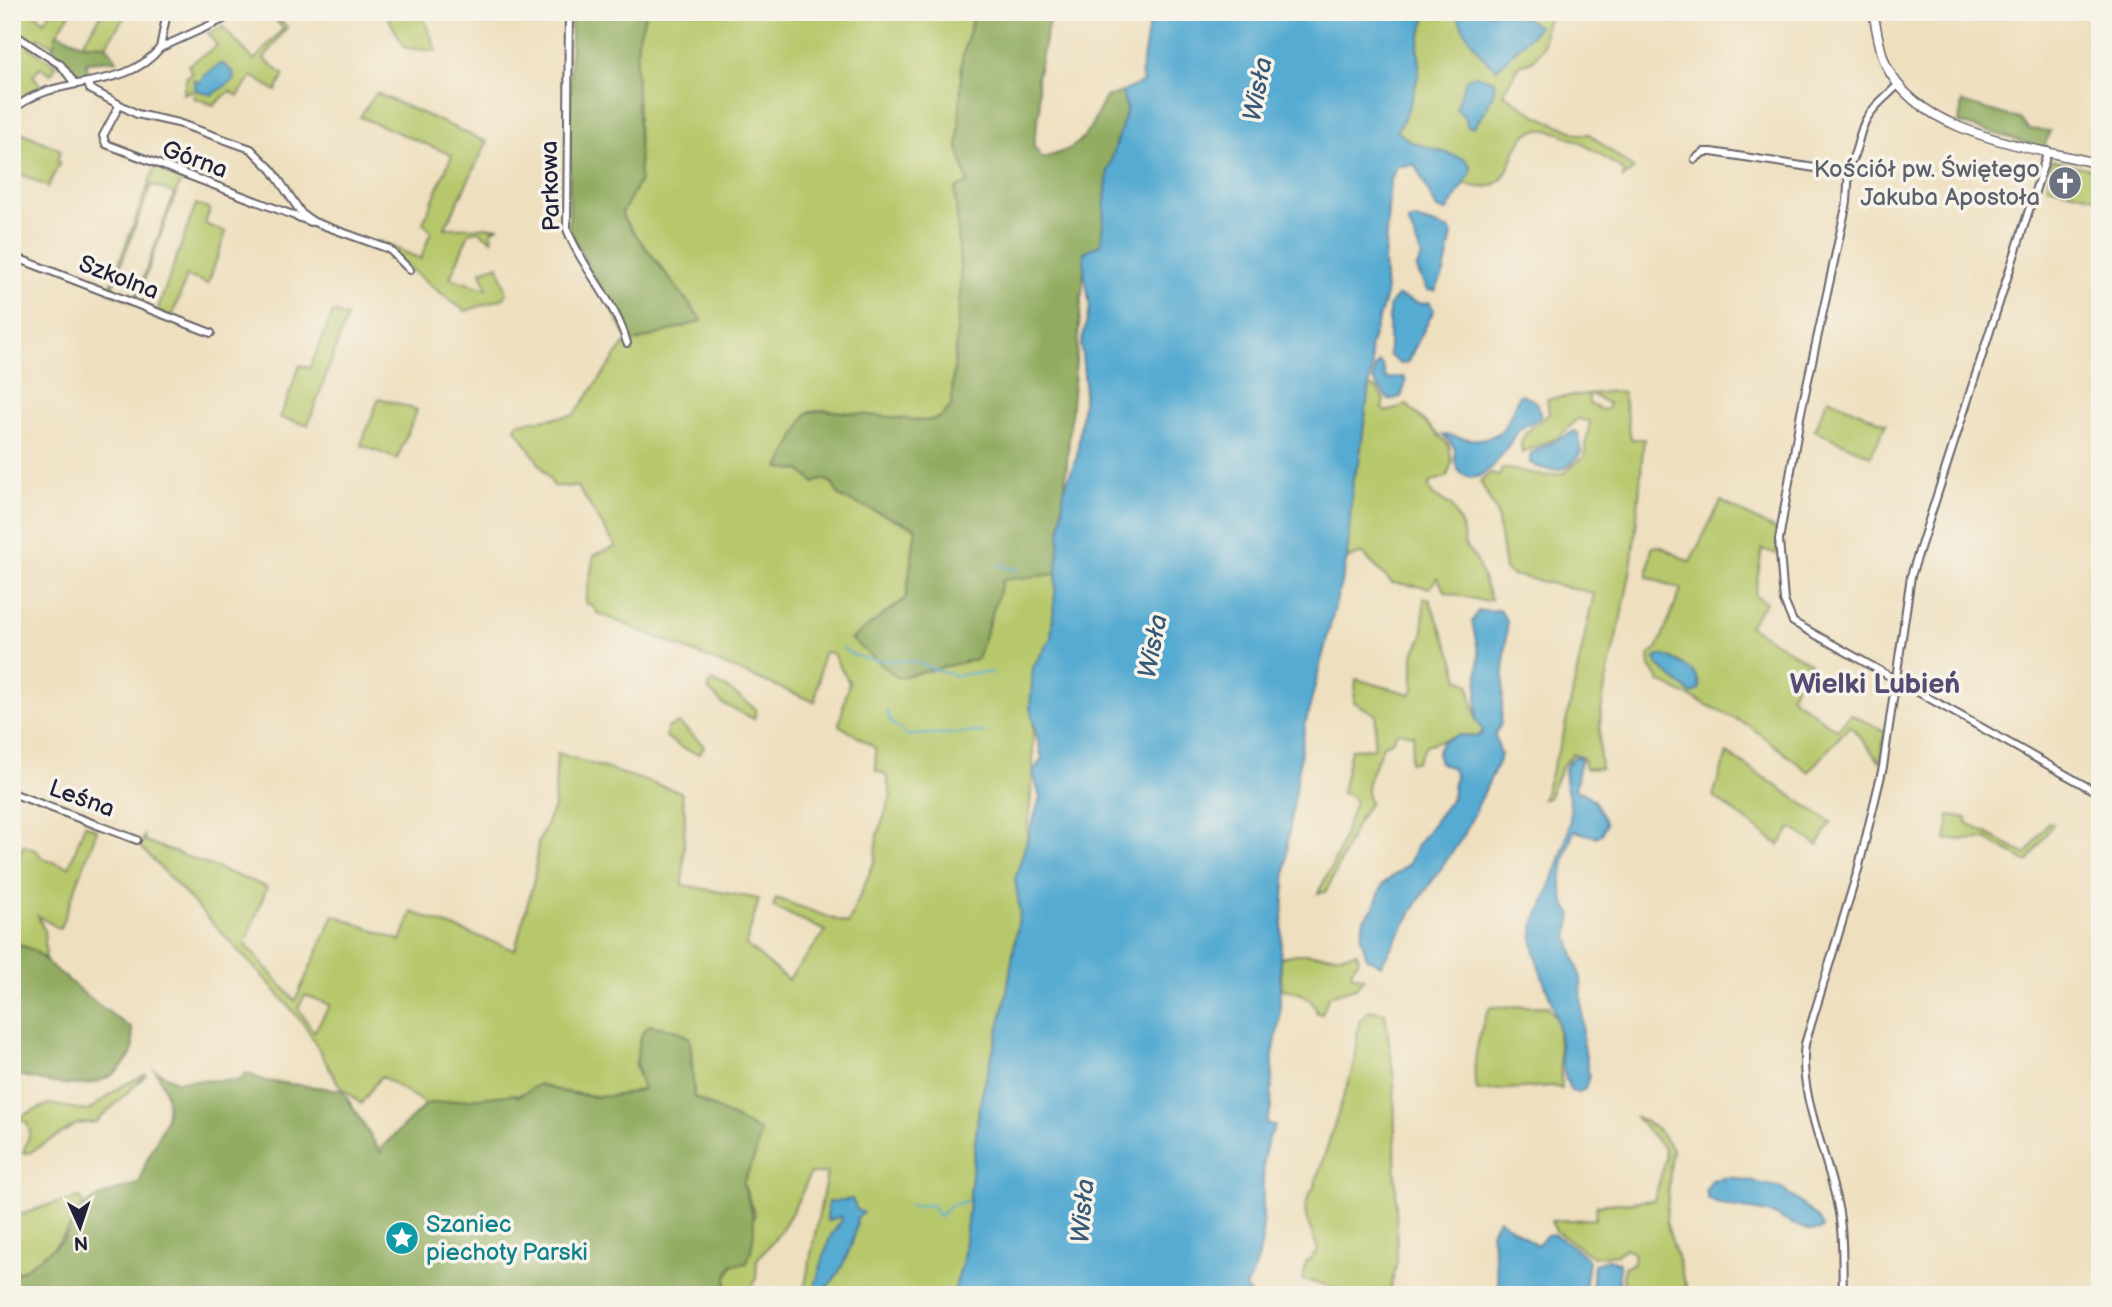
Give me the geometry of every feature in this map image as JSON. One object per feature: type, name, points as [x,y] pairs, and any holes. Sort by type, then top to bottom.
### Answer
[{"type":"main road","points":[[1873,12],[1886,65],[1898,85],[1922,109],[1950,124],[2100,164]]},
{"type":"street","points":[[160,48],[167,12]]},
{"type":"street","points":[[12,111],[44,91],[88,83],[130,71],[160,48],[239,12]]},
{"type":"street","name":"Parkowa","points":[[569,12],[567,229],[577,253],[623,327],[627,343]]},
{"type":"street","points":[[12,33],[61,65],[75,84]]},
{"type":"street","points":[[88,83],[90,89],[118,106],[251,149],[272,170],[295,206],[313,221]]},
{"type":"street","points":[[1898,85],[1868,115],[1849,167],[1847,202],[1795,444],[1779,540],[1779,564],[1787,613],[1793,622],[2100,794]]},
{"type":"street","name":"Górna","points":[[118,106],[103,136],[106,144],[146,162],[389,249],[410,270]]},
{"type":"street","points":[[1843,1295],[1838,1205],[1803,1058],[1804,1044],[1858,870],[1883,767],[1903,616],[1917,551],[2048,151]]},
{"type":"street","points":[[1695,159],[1704,152],[1712,152],[1828,170],[1849,167]]},
{"type":"street","name":"Szkolna","points":[[12,256],[211,332]]},
{"type":"street","name":"Leśna","points":[[12,793],[137,840]]},
{"type":"green space","points":[[12,12],[34,12],[44,22],[51,12],[71,12],[57,33],[56,47],[38,37],[30,48],[56,66],[51,74],[40,67],[33,75],[43,89],[17,103],[12,100],[12,45],[17,40],[12,36]]},
{"type":"green space","points":[[103,12],[128,12],[106,45],[82,44]]},
{"type":"green space","points":[[385,12],[421,12],[437,51],[405,48]]},
{"type":"green space","points":[[571,12],[646,12],[638,40],[636,66],[640,180],[622,213],[623,218],[702,321],[630,343],[569,229]]},
{"type":"green space","points":[[646,12],[975,12],[968,33],[958,148],[968,183],[955,189],[961,280],[951,406],[940,419],[925,421],[823,410],[808,413],[780,468],[800,470],[815,483],[821,479],[831,482],[840,497],[916,527],[906,598],[852,639],[977,659],[1003,580],[1062,552],[1051,638],[1033,667],[1033,772],[1020,911],[1005,1003],[979,1107],[963,1260],[953,1295],[803,1295],[827,1173],[810,1174],[788,1219],[757,1259],[756,1279],[748,1295],[727,1295],[726,1279],[755,1215],[743,1183],[756,1153],[694,1096],[691,1046],[680,1036],[664,1028],[643,1031],[635,1066],[643,1089],[610,1098],[555,1090],[426,1104],[381,1076],[361,1104],[339,1085],[306,1027],[269,983],[140,846],[144,836],[145,841],[267,887],[245,944],[295,1001],[334,915],[401,941],[412,912],[515,950],[534,880],[538,843],[554,807],[557,753],[681,792],[685,813],[683,885],[759,899],[746,945],[788,980],[826,931],[773,907],[776,898],[848,924],[875,860],[877,837],[891,796],[886,775],[876,770],[875,748],[839,725],[849,682],[832,653],[823,652],[815,702],[597,613],[592,605],[585,603],[594,555],[616,547],[578,487],[554,486],[515,427],[518,423],[574,415],[625,343],[702,320],[623,218],[622,213],[640,180],[636,66],[638,40]],"holes":[[[305,995],[330,1005],[314,1032],[298,1008]]]},
{"type":"green space","points":[[975,12],[1051,12],[1037,78],[1040,109],[1033,145],[1042,158],[1068,149],[1083,138],[1106,97],[1122,92],[1127,109],[1108,171],[1101,244],[1084,270],[1057,574],[1003,580],[977,659],[898,678],[851,639],[906,598],[916,528],[840,497],[831,482],[821,479],[815,483],[800,470],[779,468],[807,413],[823,410],[925,421],[940,418],[951,406],[961,280],[955,189],[968,182],[958,148],[962,58]]},
{"type":"green space","points":[[1427,12],[1554,12],[1546,23],[1543,47],[1533,61],[1520,65],[1503,93],[1536,115],[1578,134],[1589,134],[1634,169],[1623,178],[1624,171],[1586,146],[1555,132],[1541,130],[1529,133],[1520,142],[1507,171],[1496,184],[1484,187],[1464,185],[1471,167],[1465,159],[1411,142],[1397,131],[1406,114],[1417,79],[1417,50]]},
{"type":"green space","points":[[272,15],[287,27],[264,59],[284,75],[276,91],[252,76],[238,96],[230,91],[214,105],[194,98],[193,90],[183,94],[187,76],[192,74],[188,65],[217,46],[208,33],[222,26],[254,60],[283,29]]},
{"type":"green space","points":[[57,33],[82,44],[106,45],[117,60],[86,62],[89,79],[80,79],[50,57]]},
{"type":"green space","points":[[376,93],[487,142],[445,228],[499,227],[491,231],[492,240],[478,231],[469,233],[450,278],[487,289],[481,271],[498,265],[507,293],[504,298],[466,311],[380,247],[378,241],[421,259],[431,231],[423,223],[452,155],[360,117]]},
{"type":"green space","points":[[1962,102],[2019,119],[2029,129],[2050,131],[2044,148],[1959,123]]},
{"type":"green space","points":[[12,128],[61,150],[57,161],[60,162],[48,187],[12,170]]},
{"type":"green space","points":[[2052,160],[2100,171],[2100,198],[2047,186]]},
{"type":"green space","points":[[155,167],[182,177],[136,303],[108,292]],"holes":[[[151,185],[174,193],[135,300],[111,291]]]},
{"type":"green space","points":[[196,204],[210,209],[205,224],[226,232],[208,284],[187,276],[172,317],[157,311]]},
{"type":"green space","points":[[333,312],[347,317],[308,425],[280,418],[300,365],[310,368]]},
{"type":"green space","points":[[1369,386],[1377,389],[1384,400],[1382,408],[1386,412],[1407,405],[1449,445],[1452,462],[1447,477],[1433,481],[1428,486],[1434,496],[1451,505],[1462,527],[1465,546],[1476,559],[1491,600],[1483,601],[1446,592],[1437,578],[1430,588],[1392,583],[1362,553],[1347,559],[1353,477],[1359,462]]},
{"type":"green space","points":[[1623,392],[1631,439],[1644,439],[1630,571],[1603,699],[1599,745],[1601,768],[1585,769],[1583,758],[1573,754],[1563,765],[1548,798],[1543,799],[1564,732],[1594,593],[1513,575],[1505,570],[1497,514],[1480,481],[1491,473],[1498,477],[1503,468],[1547,476],[1564,473],[1584,457],[1590,421],[1577,419],[1559,437],[1522,453],[1521,445],[1525,434],[1549,413],[1547,399],[1589,394],[1589,404],[1602,410],[1607,409],[1609,404],[1591,394]]},
{"type":"green space","points":[[379,398],[417,410],[397,459],[361,445]]},
{"type":"green space","points":[[1828,398],[1886,424],[1871,456],[1814,430]]},
{"type":"green space","points":[[1721,501],[1779,532],[1777,554],[1762,549],[1755,595],[1766,602],[1749,626],[1810,663],[1790,696],[1837,730],[1850,714],[1885,731],[1880,762],[1850,725],[1809,772],[1748,725],[1660,682],[1650,666],[1649,655],[1657,649],[1681,589],[1647,577],[1652,547],[1660,546],[1690,562]]},
{"type":"green space","points":[[1424,598],[1429,599],[1459,679],[1469,684],[1476,720],[1483,730],[1479,736],[1459,735],[1426,745],[1416,762],[1410,762],[1414,735],[1397,732],[1392,742],[1383,745],[1368,781],[1367,796],[1370,803],[1357,824],[1332,881],[1325,892],[1318,893],[1337,856],[1355,801],[1351,796],[1342,793],[1351,749],[1374,748],[1376,715],[1354,702],[1356,679],[1410,694],[1413,690],[1413,655],[1423,636]]},
{"type":"green space","points":[[712,681],[727,688],[756,709],[754,719],[723,704],[708,689]]},
{"type":"green space","points":[[679,723],[704,747],[699,754],[682,748],[666,737],[667,728]]},
{"type":"green space","points":[[1727,753],[1831,822],[1818,845],[1791,828],[1779,845],[1713,796]]},
{"type":"green space","points":[[1949,815],[1967,818],[1966,822],[2026,855],[2048,822],[2053,824],[2028,862],[1986,839],[1946,840]]},
{"type":"green space","points":[[85,824],[97,830],[60,929],[38,916],[44,930],[46,959],[12,941],[12,857],[19,858],[23,845],[37,851],[43,859],[69,867]]},
{"type":"green space","points":[[12,942],[33,950],[88,997],[132,1029],[133,1050],[123,1066],[110,1076],[80,1085],[46,1082],[12,1073]]},
{"type":"green space","points":[[1357,952],[1359,960],[1352,969],[1352,975],[1364,978],[1356,988],[1329,996],[1322,1014],[1317,1013],[1312,1002],[1304,996],[1282,989],[1280,958],[1299,954],[1337,955]]},
{"type":"green space","points":[[1548,1006],[1557,1020],[1562,1089],[1552,1086],[1478,1091],[1475,1061],[1490,1007]]},
{"type":"green space","points":[[1369,1010],[1385,1013],[1394,1077],[1397,1262],[1389,1295],[1334,1295],[1330,1286],[1303,1280],[1306,1263],[1318,1251],[1305,1212],[1308,1196],[1314,1187],[1353,1068],[1359,1022]]},
{"type":"green space","points":[[649,1025],[675,1030],[690,1038],[694,1097],[760,1131],[756,1153],[743,1183],[754,1223],[753,1241],[747,1263],[732,1265],[726,1279],[727,1295],[12,1295],[12,1274],[22,1271],[63,1240],[83,1206],[101,1196],[140,1183],[166,1115],[164,1087],[155,1070],[176,1081],[240,1080],[246,1073],[266,1081],[342,1090],[381,1153],[382,1147],[426,1104],[515,1094],[517,1097],[539,1084],[591,1096],[616,1095],[643,1089],[637,1056],[640,1040]]},
{"type":"green space","points":[[147,1074],[96,1122],[77,1124],[29,1153],[23,1153],[30,1133],[27,1122],[18,1120],[12,1134],[12,1116],[24,1115],[49,1104],[88,1111],[123,1085]]},
{"type":"green space","points":[[1634,1116],[1657,1128],[1672,1149],[1666,1222],[1689,1295],[1631,1295],[1623,1281],[1624,1267],[1634,1263],[1633,1252],[1625,1248],[1618,1254],[1593,1257],[1556,1231],[1551,1221],[1595,1219],[1597,1205],[1654,1200],[1666,1158],[1664,1148]]},
{"type":"green space","points":[[81,1198],[83,1206],[54,1247],[34,1263],[12,1274],[12,1218],[51,1204]]},
{"type":"water","name":"Wisła","points":[[1151,12],[1427,12],[1417,50],[1417,79],[1406,114],[1397,131],[1411,142],[1465,159],[1471,167],[1470,174],[1447,211],[1437,209],[1415,165],[1397,166],[1390,182],[1384,261],[1386,295],[1370,348],[1372,365],[1359,462],[1353,477],[1347,559],[1305,725],[1288,840],[1280,958],[1280,1018],[1273,1055],[1271,1108],[1266,1123],[1275,1126],[1265,1152],[1263,1168],[1263,1221],[1259,1256],[1245,1287],[1251,1295],[953,1295],[963,1260],[979,1107],[1005,1003],[1020,912],[1015,879],[1040,798],[1033,772],[1042,758],[1030,708],[1033,667],[1051,638],[1064,490],[1077,456],[1085,384],[1081,345],[1090,307],[1084,252],[1101,244],[1108,171],[1127,109],[1122,92],[1143,82],[1141,72]]},
{"type":"water","points":[[1458,12],[1518,13],[1539,27],[1497,69],[1473,43],[1462,26]]},
{"type":"water","points":[[222,63],[233,72],[234,80],[212,95],[196,90],[194,80],[200,83],[203,76]]},
{"type":"water","points":[[1475,75],[1495,81],[1491,99],[1481,118],[1473,127],[1468,127],[1465,117],[1456,109],[1466,80]]},
{"type":"water","points":[[1416,219],[1450,230],[1452,235],[1444,273],[1435,291],[1427,290],[1416,268],[1422,257],[1408,221]]},
{"type":"water","points":[[1398,296],[1421,304],[1429,302],[1434,310],[1407,363],[1400,364],[1389,355],[1389,306]]},
{"type":"water","points":[[1379,362],[1386,379],[1404,377],[1406,382],[1401,397],[1389,400],[1373,380],[1374,370]]},
{"type":"water","points":[[1523,394],[1537,403],[1541,417],[1517,432],[1486,472],[1478,477],[1461,473],[1456,464],[1454,447],[1443,435],[1470,439],[1491,437],[1504,428],[1519,395]]},
{"type":"water","points":[[1575,431],[1578,433],[1581,452],[1571,464],[1552,470],[1530,463],[1530,456],[1535,451]]},
{"type":"water","points":[[1500,610],[1507,622],[1501,724],[1495,735],[1501,756],[1464,835],[1417,903],[1381,965],[1367,958],[1361,938],[1364,919],[1373,909],[1383,884],[1409,864],[1417,845],[1452,798],[1455,774],[1450,767],[1440,763],[1437,753],[1442,742],[1459,735],[1479,736],[1483,731],[1476,720],[1479,654],[1472,622],[1478,611]]},
{"type":"water","points":[[1661,655],[1674,659],[1692,671],[1700,689],[1692,694],[1658,666],[1655,658]]},
{"type":"water","points":[[1578,756],[1581,759],[1575,790],[1586,794],[1595,802],[1606,825],[1602,834],[1596,837],[1574,831],[1562,875],[1563,897],[1572,915],[1568,936],[1581,979],[1583,1040],[1589,1076],[1585,1089],[1577,1093],[1571,1091],[1564,1074],[1557,1021],[1537,962],[1533,933],[1566,841],[1570,804],[1565,771],[1571,760]]},
{"type":"water","points":[[1730,1177],[1782,1188],[1819,1219],[1823,1227],[1820,1230],[1809,1230],[1774,1215],[1708,1199],[1706,1190],[1712,1180]]},
{"type":"water","points":[[852,1199],[857,1210],[864,1213],[857,1218],[847,1255],[838,1274],[827,1287],[826,1295],[812,1295],[830,1237],[842,1220],[841,1216],[827,1221],[828,1202]]},
{"type":"water","points":[[1499,1219],[1537,1245],[1547,1235],[1553,1234],[1582,1254],[1589,1261],[1584,1295],[1500,1295],[1491,1231]]},
{"type":"water","points":[[1607,1259],[1619,1262],[1619,1287],[1627,1295],[1592,1295],[1594,1265]]},
{"type":"waterway","points":[[998,565],[1019,570]]},
{"type":"waterway","points":[[842,648],[866,658],[914,662],[955,675],[992,673]]},
{"type":"waterway","points":[[886,710],[891,722],[906,735],[986,732]]},
{"type":"waterway","points":[[909,1206],[932,1205],[939,1217],[949,1206],[967,1201]]},
{"type":"place","name":"Kościół pw. Świętego Jakuba Apostoła","points":[[2065,183]]},
{"type":"place","name":"Szaniec piechoty Parski","points":[[402,1238]]},
{"type":"district","name":"Wielki Lubień","points":[[1875,683]]}]
